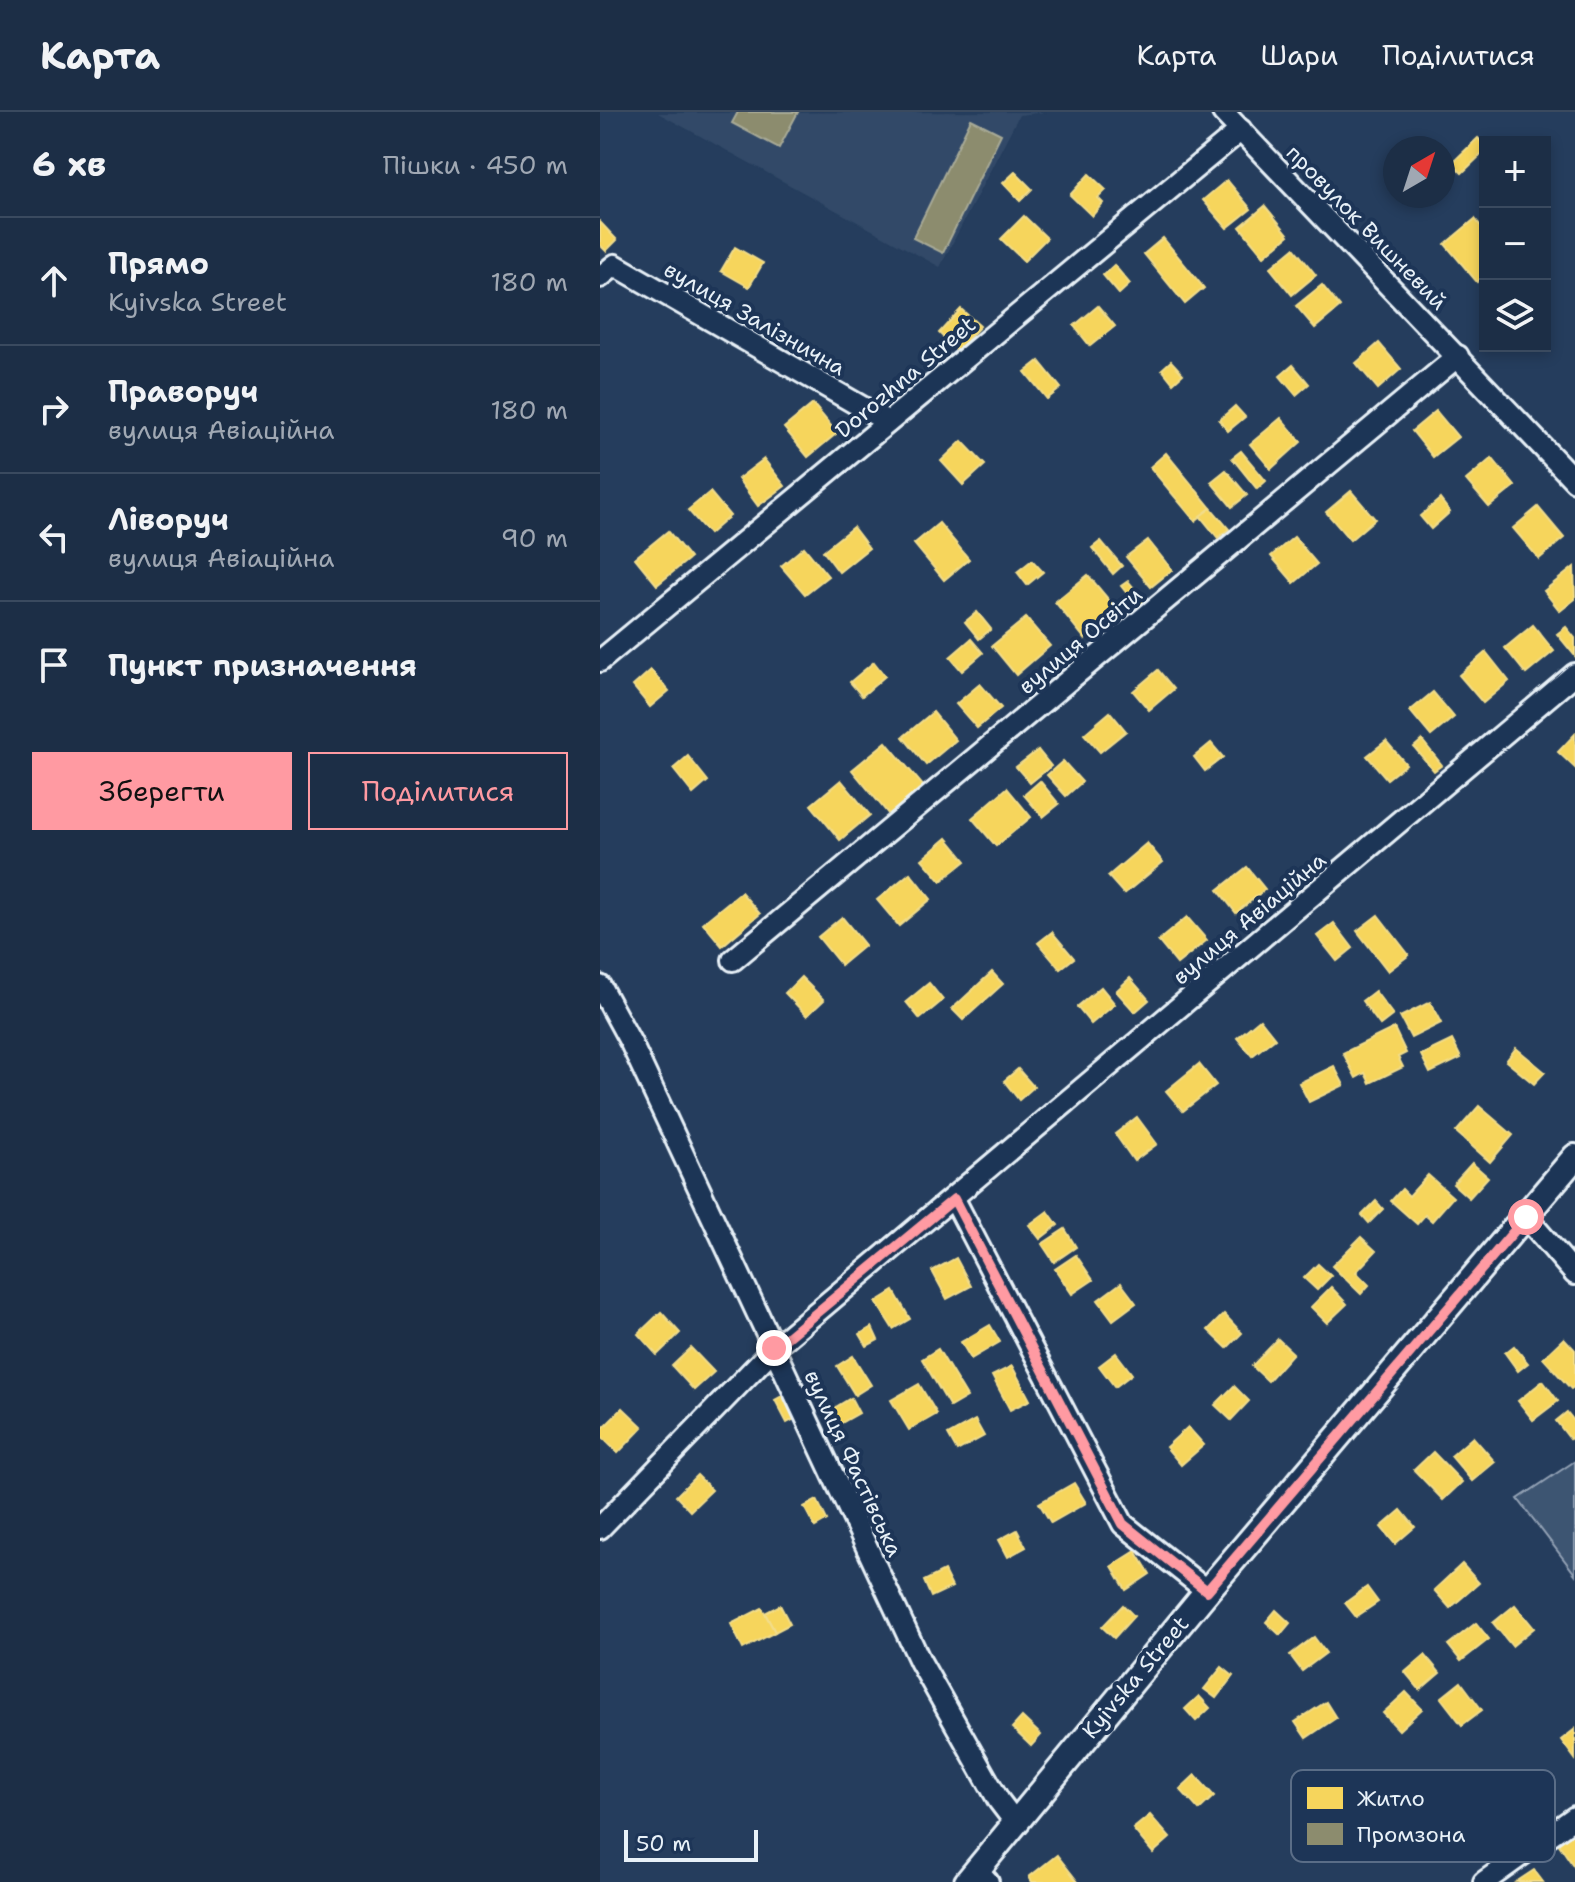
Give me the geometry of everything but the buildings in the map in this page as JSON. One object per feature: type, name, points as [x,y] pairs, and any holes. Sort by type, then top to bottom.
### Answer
[{"type":"street","name":"провулок Вишневий","points":[[1223,112],[1575,481]]},
{"type":"street","name":"Dorozhna Street","points":[[600,661],[1241,130]]},
{"type":"street","name":"вулиця Залізнична","points":[[600,277],[615,265],[888,422]]},
{"type":"street","name":"вулиця Освіти","points":[[733,960],[1458,356]]},
{"type":"street","name":"вулиця Авіаційна","points":[[600,1528],[774,1348],[1575,674]]},
{"type":"street","name":"вулиця Фастівська","points":[[600,986],[631,1043],[920,1661],[999,1801],[1015,1822]]},
{"type":"street","name":"Kyivska Street","points":[[978,1878],[1015,1822],[1575,1157]]},
{"type":"street","points":[[954,1199],[1123,1524],[1207,1591]]},
{"type":"street","points":[[1526,1217],[1575,1274]]},
{"type":"street","points":[[1555,1831],[1575,1817]]},
{"type":"street","points":[[1484,1882],[1512,1862]]},
{"type":"shaded area","points":[[1046,112],[1019,115],[940,267],[658,113]]},
{"type":"shaded area","points":[[1575,1461],[1575,1574],[1518,1499]]},
{"type":"route","points":[[774,1348],[954,1199],[1123,1524],[1207,1591],[1526,1217]]}]
